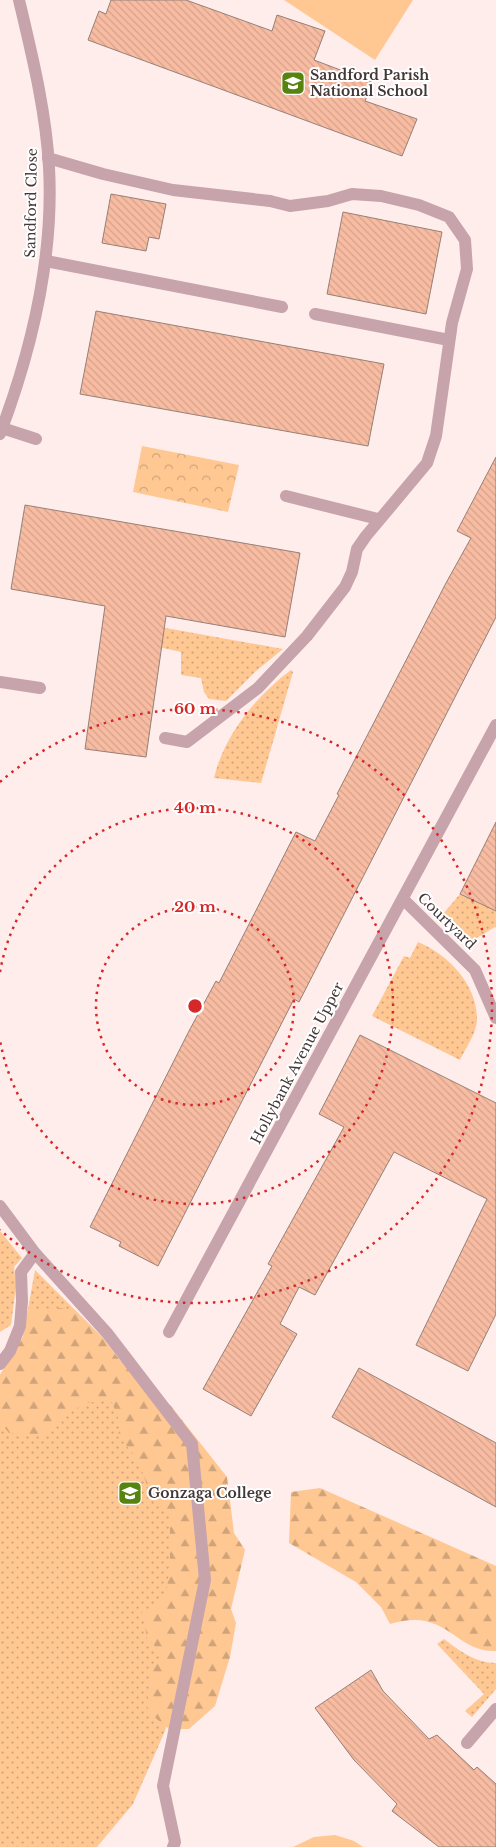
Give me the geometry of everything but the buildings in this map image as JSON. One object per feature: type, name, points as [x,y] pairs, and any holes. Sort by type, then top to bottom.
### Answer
[{"type":"street","name":"Sandford Close","points":[[1,431],[40,300],[46,261],[48,158],[43,111],[19,0]]},
{"type":"street","points":[[48,158],[103,174],[173,190],[270,201],[290,206],[328,201],[352,194],[381,196],[419,205],[448,217],[465,240],[467,269],[449,340],[436,436],[427,463],[378,519],[357,549],[352,572],[345,587],[307,636],[258,688],[187,742],[165,738]]},
{"type":"street","points":[[46,261],[282,307]]},
{"type":"street","points":[[315,314],[449,340]]},
{"type":"street","points":[[1,431],[36,439]]},
{"type":"street","points":[[286,496],[378,519]]},
{"type":"street","points":[[0,682],[40,688]]},
{"type":"street","name":"Hollybank Avenue Upper","points":[[168,1332],[496,725]]},
{"type":"street","name":"Courtyard","points":[[403,899],[475,970],[496,1018]]},
{"type":"street","points":[[0,1206],[35,1253],[107,1333],[192,1444],[206,1580],[163,1786],[175,1845]]},
{"type":"street","points":[[0,1364],[10,1351],[20,1326],[22,1301],[21,1272],[35,1253]]},
{"type":"street","points":[[467,1743],[496,1710]]},
{"type":"green space","points":[[284,0],[413,0],[375,60]]},
{"type":"green space","points":[[142,446],[239,465],[228,512],[133,492]]},
{"type":"green space","points":[[138,623],[283,649],[256,671],[226,701],[209,699],[204,692],[201,678],[181,675],[181,652],[136,642]]},
{"type":"green space","points":[[291,670],[293,672],[261,783],[214,778],[225,747],[243,718],[278,680]]},
{"type":"green space","points":[[460,894],[496,911],[496,928],[473,940],[443,914]]},
{"type":"green space","points":[[418,942],[429,947],[449,962],[466,981],[471,993],[475,1005],[477,1023],[474,1034],[460,1060],[372,1016],[404,956],[410,958]]},
{"type":"green space","points":[[0,1231],[22,1258],[14,1267],[16,1287],[11,1325],[0,1332]]},
{"type":"green space","name":"Gonzaga College","points":[[35,1270],[102,1337],[187,1447],[201,1583],[165,1731],[133,1804],[97,1847],[0,1847],[0,1375],[23,1337]]},
{"type":"green space","points":[[60,1308],[76,1311],[102,1337],[121,1362],[171,1406],[227,1477],[234,1533],[245,1550],[231,1609],[236,1623],[230,1657],[215,1706],[189,1729],[169,1729],[147,1711],[150,1671],[162,1654],[147,1638],[142,1612],[156,1603],[167,1589],[170,1563],[170,1513],[148,1488],[138,1460],[118,1435],[121,1425],[111,1400],[86,1403],[74,1410],[44,1435],[9,1433],[0,1422],[0,1375],[23,1337],[28,1310]]},
{"type":"green space","points":[[320,1488],[496,1566],[496,1651],[482,1650],[470,1645],[438,1625],[425,1621],[409,1620],[390,1624],[381,1607],[356,1582],[289,1543],[291,1492]]},
{"type":"green space","points":[[444,1639],[475,1659],[496,1663],[496,1689],[472,1717],[465,1711],[484,1694],[437,1644]]},
{"type":"green space","points":[[335,1835],[354,1841],[363,1847],[293,1847],[314,1837]]},
{"type":"place","name":"Sandford Parish National School","points":[[293,83]]},
{"type":"place","name":"Gonzaga College","points":[[130,1493]]}]
